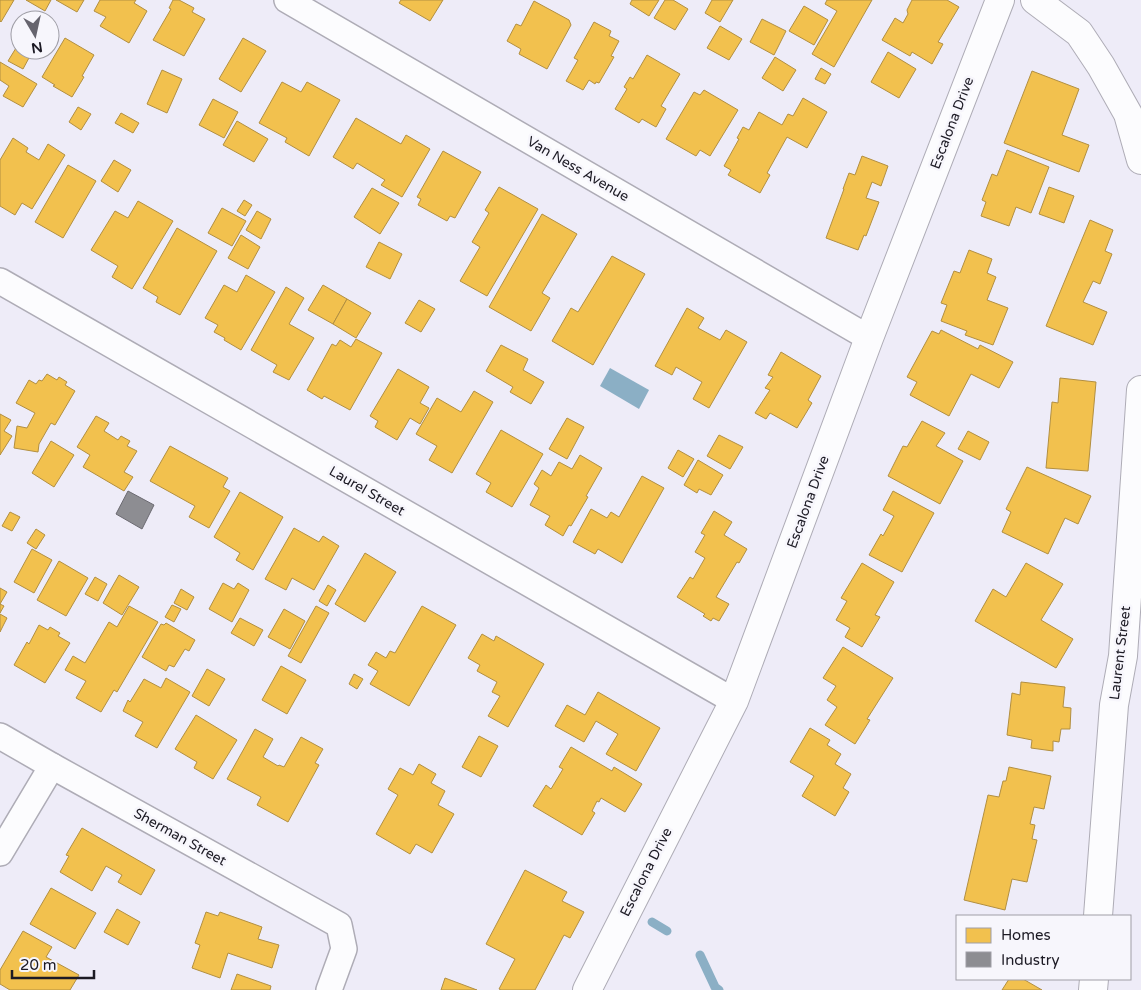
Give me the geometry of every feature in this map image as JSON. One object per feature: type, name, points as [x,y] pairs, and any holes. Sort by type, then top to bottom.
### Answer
[{"type":"street","name":"Van Ness Avenue","points":[[286,0],[869,338]]},
{"type":"street","name":"Escalona Drive","points":[[587,990],[734,701],[869,338],[1000,0]]},
{"type":"street","points":[[1036,0],[1078,33],[1101,66],[1128,114],[1141,160]]},
{"type":"street","name":"Laurel Street","points":[[0,281],[734,701]]},
{"type":"street","name":"Laurent Street","points":[[1098,915],[1114,704],[1132,652],[1141,390]]},
{"type":"street","name":"Sherman Street","points":[[0,736],[339,925],[344,949],[329,990]]},
{"type":"street","points":[[0,853],[52,766]]},
{"type":"water","points":[[610,368],[649,390],[639,409],[600,386]]},
{"type":"building: Homes","points":[[0,0],[14,0],[1,22],[0,21]]},
{"type":"building: Homes","points":[[26,0],[51,0],[46,10]]},
{"type":"building: Homes","points":[[56,0],[84,0],[77,12]]},
{"type":"building: Homes","points":[[100,0],[136,0],[134,3],[147,11],[129,43],[100,26],[106,17],[94,11]]},
{"type":"building: Homes","points":[[173,0],[179,0],[194,8],[192,12],[205,19],[184,56],[153,40],[171,9],[169,8]]},
{"type":"building: Homes","points":[[401,0],[443,0],[430,21],[399,3]]},
{"type":"building: Homes","points":[[632,0],[659,0],[649,16],[630,4]]},
{"type":"building: Homes","points":[[665,0],[673,0],[688,9],[675,30],[654,18]]},
{"type":"building: Homes","points":[[712,0],[733,0],[720,22],[705,13]]},
{"type":"building: Homes","points":[[827,0],[872,0],[834,67],[812,54],[837,11],[825,4]]},
{"type":"building: Homes","points":[[912,0],[947,0],[959,7],[938,42],[943,44],[932,64],[912,52],[910,56],[882,40],[895,18],[903,23]]},
{"type":"building: Homes","points":[[534,1],[569,20],[571,25],[547,69],[519,54],[521,49],[507,41],[516,24],[521,26]]},
{"type":"building: Homes","points":[[804,6],[828,20],[814,45],[789,31]]},
{"type":"building: Homes","points":[[762,19],[786,31],[774,55],[750,42]]},
{"type":"building: Homes","points":[[594,22],[611,31],[609,36],[619,41],[611,56],[614,57],[599,83],[596,82],[595,84],[589,80],[583,90],[566,81],[578,60],[574,58]]},
{"type":"building: Homes","points":[[720,26],[742,39],[729,60],[707,48]]},
{"type":"building: Homes","points":[[65,38],[94,55],[72,97],[42,77],[52,60],[60,60],[60,46]]},
{"type":"building: Homes","points":[[243,38],[266,51],[241,92],[219,79]]},
{"type":"building: Homes","points":[[888,52],[916,69],[899,98],[871,82]]},
{"type":"building: Homes","points":[[647,55],[680,74],[661,106],[666,109],[656,127],[642,119],[639,123],[615,109],[627,89],[624,87],[630,77],[633,79]]},
{"type":"building: Homes","points":[[775,57],[796,70],[783,91],[762,78]]},
{"type":"building: Homes","points":[[10,58],[10,60],[28,60],[23,69],[8,61]]},
{"type":"building: Homes","points":[[0,62],[37,84],[23,107],[3,96],[9,86],[0,80]]},
{"type":"building: Homes","points":[[821,68],[831,74],[825,84],[815,79]]},
{"type":"building: Homes","points":[[162,70],[182,79],[167,113],[147,104]]},
{"type":"building: Homes","points":[[1032,71],[1079,89],[1062,135],[1089,145],[1079,172],[1004,143]]},
{"type":"building: Homes","points":[[282,82],[301,92],[307,82],[340,100],[309,156],[285,142],[287,138],[259,123]]},
{"type":"building: Homes","points":[[704,90],[738,110],[710,156],[700,150],[696,156],[666,139],[694,92],[700,95]]},
{"type":"building: Homes","points":[[803,98],[827,112],[807,148],[787,137],[767,173],[770,175],[760,193],[728,175],[731,170],[724,166],[739,139],[737,138],[743,127],[749,130],[759,112],[782,125],[788,114],[793,116]]},
{"type":"building: Homes","points":[[213,99],[238,112],[224,138],[199,125]]},
{"type":"building: Homes","points":[[78,107],[91,114],[81,130],[69,122]]},
{"type":"building: Homes","points":[[121,113],[139,123],[133,133],[115,123]]},
{"type":"building: Homes","points":[[356,118],[401,144],[406,135],[430,149],[402,197],[381,185],[385,180],[357,163],[353,169],[333,157]]},
{"type":"building: Homes","points":[[237,121],[268,139],[254,162],[223,145]]},
{"type":"building: Homes","points":[[13,138],[28,148],[26,152],[39,160],[48,144],[65,155],[32,209],[22,203],[15,215],[0,206],[0,160]]},
{"type":"building: Homes","points":[[1007,150],[1049,167],[1031,213],[1016,207],[1009,226],[981,216],[986,202],[982,200],[992,174],[997,176]]},
{"type":"building: Homes","points":[[443,151],[481,172],[455,218],[450,216],[447,221],[418,205],[421,199],[417,197]]},
{"type":"building: Homes","points":[[862,156],[888,166],[881,186],[872,182],[866,198],[879,202],[866,236],[864,235],[858,250],[826,238],[849,173],[855,175]]},
{"type":"building: Homes","points":[[114,160],[131,170],[118,192],[101,181]]},
{"type":"building: Homes","points":[[68,165],[96,181],[63,238],[35,222]]},
{"type":"building: Homes","points":[[499,187],[538,209],[487,296],[460,281],[480,247],[472,242],[489,213],[485,210]]},
{"type":"building: Homes","points":[[1049,187],[1074,196],[1064,223],[1039,214]]},
{"type":"building: Homes","points":[[372,188],[399,203],[380,234],[354,217]]},
{"type":"building: Homes","points":[[244,200],[252,205],[245,216],[237,211]]},
{"type":"building: Homes","points":[[138,201],[173,221],[132,289],[112,277],[118,266],[91,250],[115,211],[128,218]]},
{"type":"building: Homes","points":[[222,208],[246,221],[232,246],[208,233]]},
{"type":"building: Homes","points":[[257,211],[271,219],[261,239],[246,230]]},
{"type":"building: Homes","points":[[542,214],[577,234],[542,293],[550,298],[531,331],[489,307]]},
{"type":"building: Homes","points":[[1090,220],[1113,230],[1105,251],[1112,254],[1100,284],[1093,281],[1083,302],[1107,312],[1093,345],[1046,326]]},
{"type":"building: Homes","points":[[177,228],[217,251],[180,315],[156,302],[158,297],[143,288]]},
{"type":"building: Homes","points":[[241,235],[260,247],[248,269],[228,258]]},
{"type":"building: Homes","points":[[379,242],[402,254],[390,279],[366,267]]},
{"type":"building: Homes","points":[[969,250],[992,259],[987,273],[996,277],[987,300],[1008,308],[993,345],[965,335],[967,331],[941,321],[947,305],[941,303],[954,271],[960,273]]},
{"type":"building: Homes","points":[[612,256],[645,274],[593,365],[552,341],[571,308],[578,312]]},
{"type":"building: Homes","points":[[246,275],[275,292],[241,350],[214,332],[218,325],[205,318],[224,285],[237,292]]},
{"type":"building: Homes","points":[[323,285],[347,299],[333,324],[308,310]]},
{"type":"building: Homes","points":[[286,287],[304,298],[289,324],[314,338],[289,380],[273,372],[277,365],[251,350]]},
{"type":"building: Homes","points":[[347,299],[371,313],[356,338],[333,324]]},
{"type":"building: Homes","points":[[419,300],[435,309],[421,332],[405,323]]},
{"type":"building: Homes","points":[[687,308],[704,318],[698,328],[720,340],[726,330],[747,342],[709,408],[693,399],[702,382],[676,367],[672,375],[655,366]]},
{"type":"building: Homes","points":[[941,330],[978,349],[980,345],[1013,362],[999,388],[971,374],[949,416],[910,395],[917,382],[907,377],[932,331],[939,334]]},
{"type":"building: Homes","points":[[356,339],[382,353],[350,410],[324,396],[322,399],[307,390],[332,344],[336,346],[340,340],[351,347]]},
{"type":"building: Homes","points":[[501,345],[528,359],[523,370],[544,382],[531,404],[510,392],[513,387],[486,371]]},
{"type":"building: Homes","points":[[781,352],[821,376],[808,400],[812,403],[797,428],[770,413],[766,419],[755,413],[770,390],[765,388],[773,377],[768,375]]},
{"type":"building: Homes","points":[[398,369],[429,387],[420,403],[429,408],[420,424],[410,418],[397,440],[375,427],[378,421],[370,416]]},
{"type":"building: Homes","points":[[47,374],[57,380],[59,377],[67,382],[65,385],[75,391],[55,425],[51,423],[39,444],[38,452],[14,448],[17,426],[27,428],[35,413],[16,403],[29,380],[36,384],[39,380],[42,381]]},
{"type":"building: Homes","points":[[1060,378],[1096,382],[1088,471],[1046,468],[1052,402],[1058,403]]},
{"type":"building: Homes","points":[[474,391],[493,402],[452,473],[429,460],[437,446],[416,434],[437,398],[461,412]]},
{"type":"building: Homes","points":[[0,414],[11,420],[4,431],[12,436],[0,455]]},
{"type":"building: Homes","points":[[96,416],[109,423],[104,431],[118,440],[121,436],[130,441],[127,446],[137,451],[124,472],[133,477],[124,491],[83,467],[90,455],[77,447]]},
{"type":"building: Homes","points":[[567,418],[584,427],[567,459],[549,449]]},
{"type":"building: Homes","points":[[922,421],[945,433],[936,446],[963,461],[940,504],[888,476],[903,446],[907,447]]},
{"type":"building: Homes","points":[[501,430],[543,454],[512,507],[486,492],[491,483],[476,474]]},
{"type":"building: Homes","points":[[968,431],[989,442],[980,460],[958,449]]},
{"type":"building: Homes","points":[[719,435],[743,447],[730,469],[707,456]]},
{"type":"building: Homes","points":[[51,441],[74,455],[54,487],[32,473]]},
{"type":"building: Homes","points":[[170,446],[228,478],[223,487],[230,491],[209,528],[189,517],[195,506],[150,481]]},
{"type":"building: Homes","points":[[678,450],[694,459],[683,477],[668,468]]},
{"type":"building: Homes","points":[[580,455],[602,468],[586,496],[588,497],[563,536],[545,525],[550,516],[530,505],[539,488],[534,484],[542,470],[551,476],[559,462],[572,469]]},
{"type":"building: Homes","points":[[698,460],[723,475],[711,495],[699,489],[697,493],[684,485]]},
{"type":"building: Homes","points":[[1027,467],[1091,496],[1078,524],[1065,518],[1048,554],[1002,532],[1011,512],[1006,509]]},
{"type":"building: Homes","points":[[642,476],[664,488],[622,563],[598,549],[595,554],[573,542],[591,509],[607,518],[611,512],[619,517]]},
{"type":"building: Homes","points":[[893,491],[934,513],[902,572],[869,555],[881,534],[883,536],[894,516],[883,510]]},
{"type":"building: Homes","points":[[240,492],[283,517],[253,570],[236,560],[240,553],[214,537]]},
{"type":"building: Homes","points":[[714,511],[732,522],[724,535],[747,549],[716,597],[729,604],[719,621],[713,618],[711,621],[703,616],[705,614],[677,597],[690,577],[693,579],[705,558],[695,552],[705,535],[701,533]]},
{"type":"building: Homes","points":[[10,512],[20,517],[12,531],[2,526]]},
{"type":"building: Homes","points":[[294,528],[319,542],[323,536],[339,546],[314,590],[292,578],[286,590],[265,579]]},
{"type":"building: Homes","points":[[36,529],[45,535],[36,549],[27,543]]},
{"type":"building: Homes","points":[[32,549],[52,560],[34,593],[14,582]]},
{"type":"building: Homes","points":[[365,553],[396,572],[365,622],[335,604]]},
{"type":"building: Homes","points":[[59,561],[88,578],[66,616],[37,600]]},
{"type":"building: Homes","points":[[862,563],[894,582],[875,615],[880,617],[862,647],[845,637],[850,628],[836,620],[847,601],[841,598]]},
{"type":"building: Homes","points":[[1026,563],[1063,584],[1041,620],[1073,639],[1056,668],[975,621],[993,589],[1006,597]]},
{"type":"building: Homes","points":[[119,575],[139,587],[122,615],[103,603]]},
{"type":"building: Homes","points":[[95,577],[107,584],[98,601],[85,594]]},
{"type":"building: Homes","points":[[223,583],[234,589],[238,583],[249,590],[232,622],[209,609]]},
{"type":"building: Homes","points":[[328,585],[336,590],[327,606],[319,601]]},
{"type":"building: Homes","points":[[0,588],[7,592],[0,604]]},
{"type":"building: Homes","points":[[181,589],[194,597],[187,610],[174,603]]},
{"type":"building: Homes","points":[[0,604],[4,606],[0,613]]},
{"type":"building: Homes","points":[[172,605],[181,609],[174,622],[165,617]]},
{"type":"building: Homes","points":[[129,606],[158,622],[117,692],[114,690],[101,712],[76,698],[86,681],[65,670],[73,656],[85,663],[109,622],[117,627]]},
{"type":"building: Homes","points":[[316,606],[329,613],[301,663],[288,656]]},
{"type":"building: Homes","points":[[422,606],[456,625],[409,706],[370,684],[378,671],[368,665],[376,652],[386,658],[390,651],[395,653]]},
{"type":"building: Homes","points":[[284,609],[305,621],[290,649],[268,637]]},
{"type":"building: Homes","points":[[0,614],[7,618],[0,632]]},
{"type":"building: Homes","points":[[240,618],[263,630],[254,646],[231,633]]},
{"type":"building: Homes","points":[[166,623],[195,640],[189,651],[185,649],[174,667],[169,665],[166,671],[142,657],[161,624],[164,625]]},
{"type":"building: Homes","points":[[39,625],[48,630],[50,627],[60,633],[58,636],[70,643],[45,683],[14,665],[27,642],[29,644]]},
{"type":"building: Homes","points":[[482,634],[494,641],[496,636],[544,664],[508,727],[488,716],[500,696],[492,692],[497,682],[477,671],[480,665],[468,658]]},
{"type":"building: Homes","points":[[843,647],[893,678],[867,719],[870,720],[855,744],[825,725],[837,707],[827,700],[836,686],[823,678]]},
{"type":"building: Homes","points":[[281,666],[306,680],[287,714],[262,700]]},
{"type":"building: Homes","points":[[207,669],[225,679],[209,706],[192,696]]},
{"type":"building: Homes","points":[[354,674],[363,679],[357,689],[349,684]]},
{"type":"building: Homes","points":[[166,678],[190,692],[157,748],[135,736],[143,722],[123,711],[128,700],[130,702],[144,679],[161,688]]},
{"type":"building: Homes","points":[[1021,682],[1065,687],[1063,707],[1071,708],[1070,729],[1061,729],[1059,742],[1053,741],[1053,751],[1031,748],[1032,740],[1007,735],[1012,693],[1020,695]]},
{"type":"building: Homes","points":[[598,692],[660,728],[636,771],[606,754],[618,734],[596,721],[584,742],[555,726],[567,705],[585,715]]},
{"type":"building: Homes","points":[[196,715],[237,740],[213,779],[194,768],[197,762],[175,749]]},
{"type":"building: Homes","points":[[810,728],[830,740],[827,745],[841,754],[835,764],[851,774],[843,788],[849,792],[835,816],[802,796],[814,776],[790,762]]},
{"type":"building: Homes","points":[[255,729],[273,739],[263,757],[278,766],[284,767],[301,737],[323,749],[315,763],[319,765],[288,822],[257,805],[261,797],[227,779]]},
{"type":"building: Homes","points":[[479,736],[498,746],[481,777],[462,767]]},
{"type":"building: Homes","points":[[571,747],[612,771],[614,767],[642,784],[625,812],[601,798],[599,802],[597,801],[592,811],[595,813],[582,835],[533,806],[546,785],[551,789],[563,769],[559,767]]},
{"type":"building: Homes","points":[[419,764],[436,774],[431,783],[445,791],[438,805],[454,814],[432,853],[416,844],[410,854],[376,834],[398,795],[388,789],[400,768],[413,775]]},
{"type":"building: Homes","points":[[1009,767],[1051,776],[1044,809],[1034,807],[1030,824],[1035,825],[1032,839],[1037,840],[1027,882],[1012,879],[1005,910],[964,900],[988,795],[999,797],[1003,781],[1006,781]]},
{"type":"building: Homes","points":[[82,828],[155,870],[141,895],[118,882],[122,875],[106,866],[92,891],[60,872],[69,856],[66,855]]},
{"type":"building: Homes","points":[[525,870],[567,892],[562,901],[584,912],[570,938],[564,935],[535,990],[501,990],[499,989],[515,959],[486,944]]},
{"type":"building: Homes","points":[[51,888],[96,913],[75,949],[30,924]]},
{"type":"building: Homes","points":[[117,909],[140,922],[128,945],[104,932]]},
{"type":"building: Homes","points":[[206,912],[218,916],[220,912],[262,927],[258,939],[279,945],[272,968],[228,953],[220,978],[192,968],[200,945],[195,943]]},
{"type":"building: Homes","points":[[23,931],[52,947],[46,957],[79,975],[70,990],[10,990],[0,984],[0,970]]},
{"type":"building: Homes","points":[[237,974],[271,986],[270,990],[231,990]]},
{"type":"building: Homes","points":[[445,978],[477,990],[441,990]]},
{"type":"building: Homes","points":[[1008,980],[1025,980],[1042,990],[1002,990]]},
{"type":"building: Industry","points":[[128,491],[154,505],[142,529],[116,514]]},
{"type":"waterway","points":[[652,922],[667,931]]},
{"type":"waterway","points":[[700,955],[715,987],[719,990]]}]
